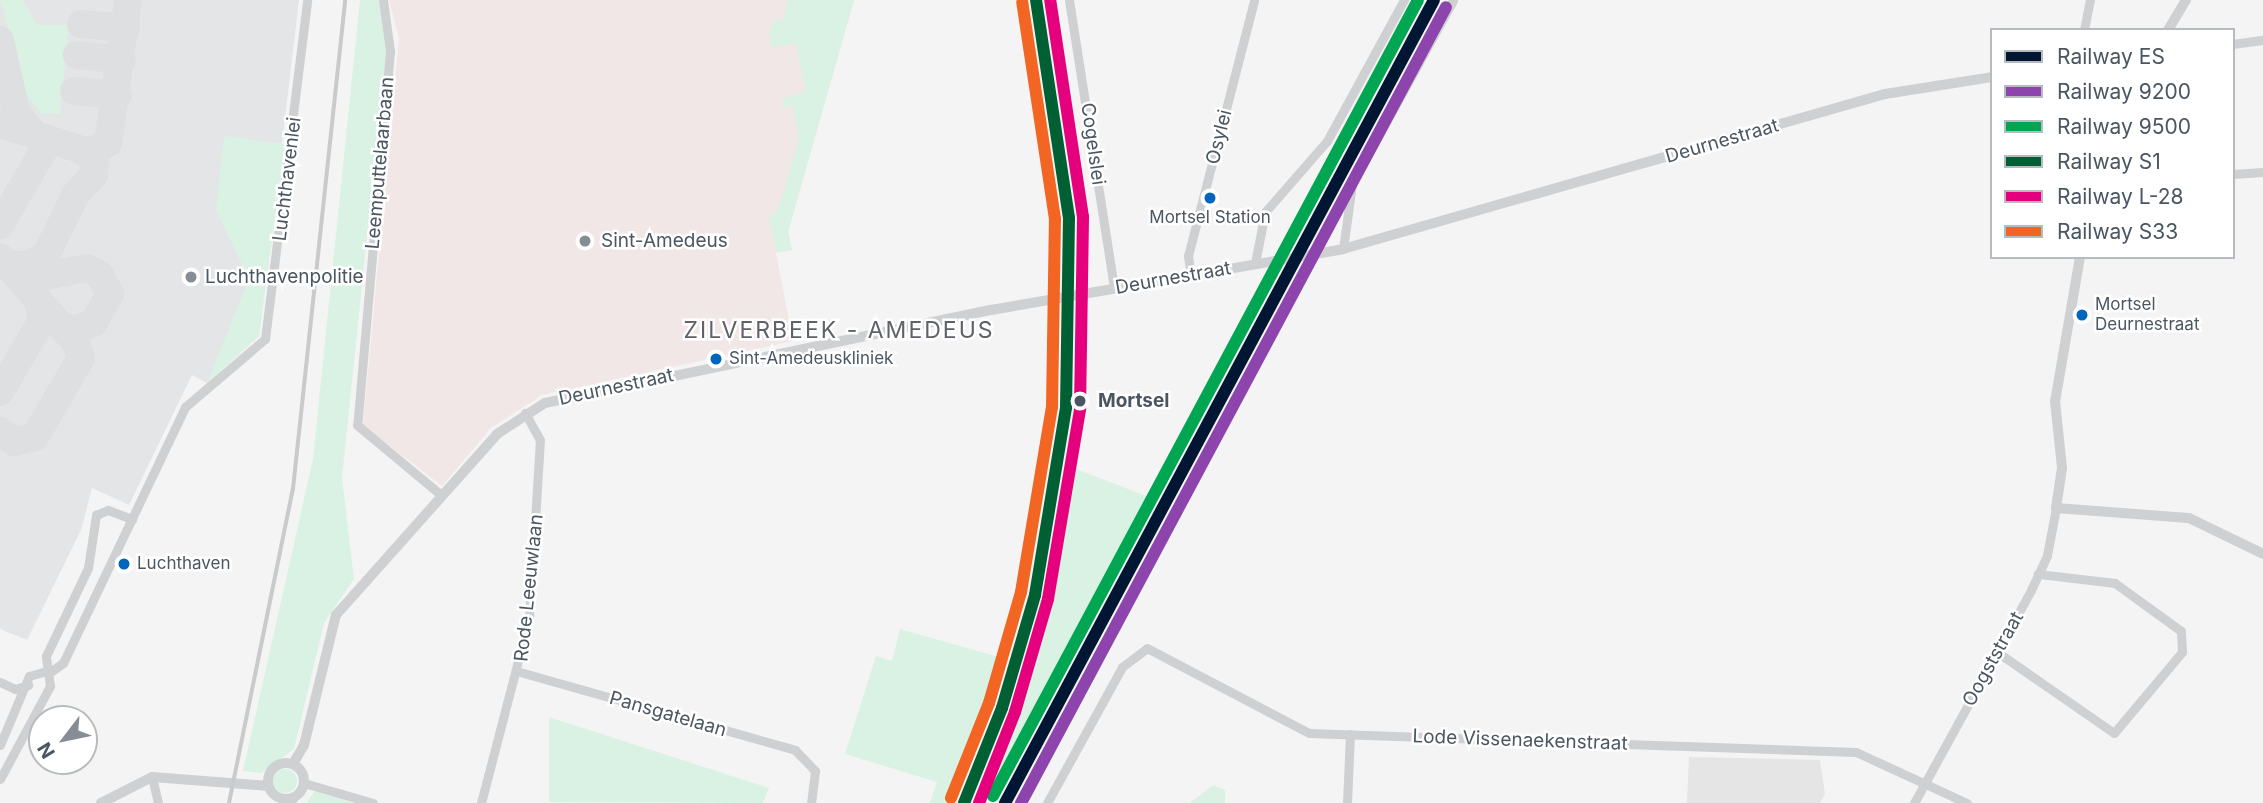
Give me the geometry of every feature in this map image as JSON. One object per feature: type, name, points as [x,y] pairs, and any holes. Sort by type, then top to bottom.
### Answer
[{"type":"street","name":"Luchthavenlei","points":[[48,672],[64,663],[186,407],[265,339],[307,0]]},
{"type":"street","name":"Leemputtelaarbaan","points":[[383,0],[390,51],[357,425],[441,495]]},
{"type":"street","name":"Cogelslei","points":[[1069,0],[1114,288]]},
{"type":"street","name":"Osylei","points":[[1191,275],[1188,257],[1254,0]]},
{"type":"street","points":[[1255,263],[1265,212],[1327,141],[1404,0]]},
{"type":"street","points":[[1343,249],[1352,184],[1453,0]]},
{"type":"street","points":[[2084,28],[2090,0]]},
{"type":"street","points":[[2169,28],[2186,0]]},
{"type":"street","points":[[2235,44],[2263,40]]},
{"type":"street","name":"Deurnestraat","points":[[268,786],[274,767],[293,764],[304,745],[336,615],[497,434],[525,413],[572,394],[1114,288],[1343,249],[1885,94],[1990,77]]},
{"type":"street","points":[[2235,174],[2263,172]]},
{"type":"street","points":[[2080,259],[2055,401],[2062,468],[2056,508],[2189,518],[2263,554]]},
{"type":"street","name":"Rode Leeuwlaan","points":[[481,803],[520,672],[538,533],[540,440],[525,413]]},
{"type":"street","name":"Oogststraat","points":[[1913,803],[2038,574],[2056,508]]},
{"type":"street","name":"Luchthavenlei","points":[[0,779],[3,763],[41,692],[50,686],[46,656],[88,568],[96,514],[113,511],[132,519]]},
{"type":"street","points":[[1997,652],[2114,733],[2182,652],[2181,631],[2115,583],[2038,574]]},
{"type":"street","name":"Lode Vissenaekenstraat","points":[[1047,803],[1132,654],[1152,649],[1301,731],[1856,752],[1967,803]]},
{"type":"street","points":[[0,744],[29,685],[31,673],[48,672]]},
{"type":"street","name":"Pansgatelaan","points":[[520,672],[796,750],[812,764],[811,803]]},
{"type":"street","points":[[0,682],[15,689],[29,685],[41,692]]},
{"type":"street","points":[[1347,803],[1350,734]]},
{"type":"street","points":[[293,764],[304,783],[373,803]]},
{"type":"street","points":[[101,803],[152,778],[268,786],[277,797],[291,801],[304,783]]},
{"type":"street","points":[[152,778],[158,803]]},
{"type":"shaded area","points":[[0,0],[299,0],[259,336],[207,383],[192,375],[129,505],[92,488],[81,530],[27,640],[0,629]]},
{"type":"shaded area","name":"Sint-Amedeus","points":[[389,0],[854,0],[788,232],[792,250],[776,253],[793,341],[542,395],[491,428],[442,486],[363,425],[399,38]]},
{"type":"shaded area","points":[[1689,757],[1820,760],[1825,794],[1820,803],[1687,803]]},
{"type":"green space","points":[[0,0],[22,0],[37,25],[69,25],[60,114],[41,113],[27,95]]},
{"type":"green space","points":[[360,0],[379,0],[386,53],[342,478],[354,579],[324,623],[294,749],[261,773],[243,771],[313,459]]},
{"type":"green space","points":[[788,0],[854,0],[788,232],[792,250],[776,252],[769,215],[778,210],[799,138],[792,105],[784,107],[782,98],[806,92],[796,43],[772,47],[769,33],[774,19],[782,21]]},
{"type":"green space","points":[[224,136],[285,144],[259,336],[207,383],[245,289],[245,271],[216,210]]},
{"type":"green space","points":[[1076,469],[1154,499],[1006,773],[981,803],[1039,639]]},
{"type":"green space","points":[[900,629],[1006,659],[955,803],[930,803],[937,782],[845,754],[876,656],[892,661]]},
{"type":"green space","points":[[549,717],[769,788],[763,803],[549,802]]},
{"type":"green space","points":[[285,769],[294,772],[297,781],[294,790],[285,793],[276,790],[273,781],[276,772]]},
{"type":"green space","points":[[1213,785],[1225,790],[1225,803],[1190,803]]},
{"type":"green space","points":[[315,791],[353,803],[306,803]]},
{"type":"taxiway","points":[[0,124],[89,152],[108,143],[128,0]]},
{"type":"taxiway","points":[[81,24],[126,28]]},
{"type":"taxiway","points":[[0,40],[16,112],[45,148],[0,225]]},
{"type":"taxiway","points":[[77,55],[122,60]]},
{"type":"taxiway","points":[[74,91],[118,95]]},
{"type":"taxiway","points":[[10,264],[26,266],[46,255],[76,194],[94,175],[95,162],[82,151]]},
{"type":"taxiway","points":[[0,257],[76,343],[81,358],[35,437],[14,442],[0,431]]},
{"type":"taxiway","points":[[12,271],[30,279],[87,268],[100,275],[110,294],[93,323],[74,330],[59,324]]},
{"type":"taxiway","points":[[0,392],[42,320],[38,300]]},
{"type":"railway","points":[[229,803],[293,489],[345,0]]},
{"type":"rail line","name":"S1","points":[[964,803],[1002,708],[1035,595],[1066,408],[1069,218],[1036,0]]},
{"type":"rail line","name":"L-28","points":[[979,803],[1015,712],[1048,599],[1080,409],[1083,217],[1050,0]]},
{"type":"rail line","name":"9500","points":[[993,796],[1418,0]]},
{"type":"rail line","name":"ES","points":[[1005,803],[1434,0]]},
{"type":"rail line","name":"S33","points":[[951,798],[989,703],[1021,592],[1052,407],[1055,219],[1022,2]]},
{"type":"rail line","name":"9200","points":[[1021,803],[1446,7]]},
{"type":"place","name":"Mortsel Station","points":[[1210,198]]},
{"type":"place","name":"Sint-Amedeus","points":[[585,241]]},
{"type":"place","name":"Luchthavenpolitie","points":[[191,277]]},
{"type":"place","name":"Mortsel Deurnestraat","points":[[2082,315]]},
{"type":"place","name":"Sint-Amedeuskliniek","points":[[716,359]]},
{"type":"place","name":"Mortsel","points":[[1080,401]]},
{"type":"place","name":"Luchthaven","points":[[124,564]]},
{"type":"district","name":"ZILVERBEEK - AMEDEUS","points":[[839,330]]}]
